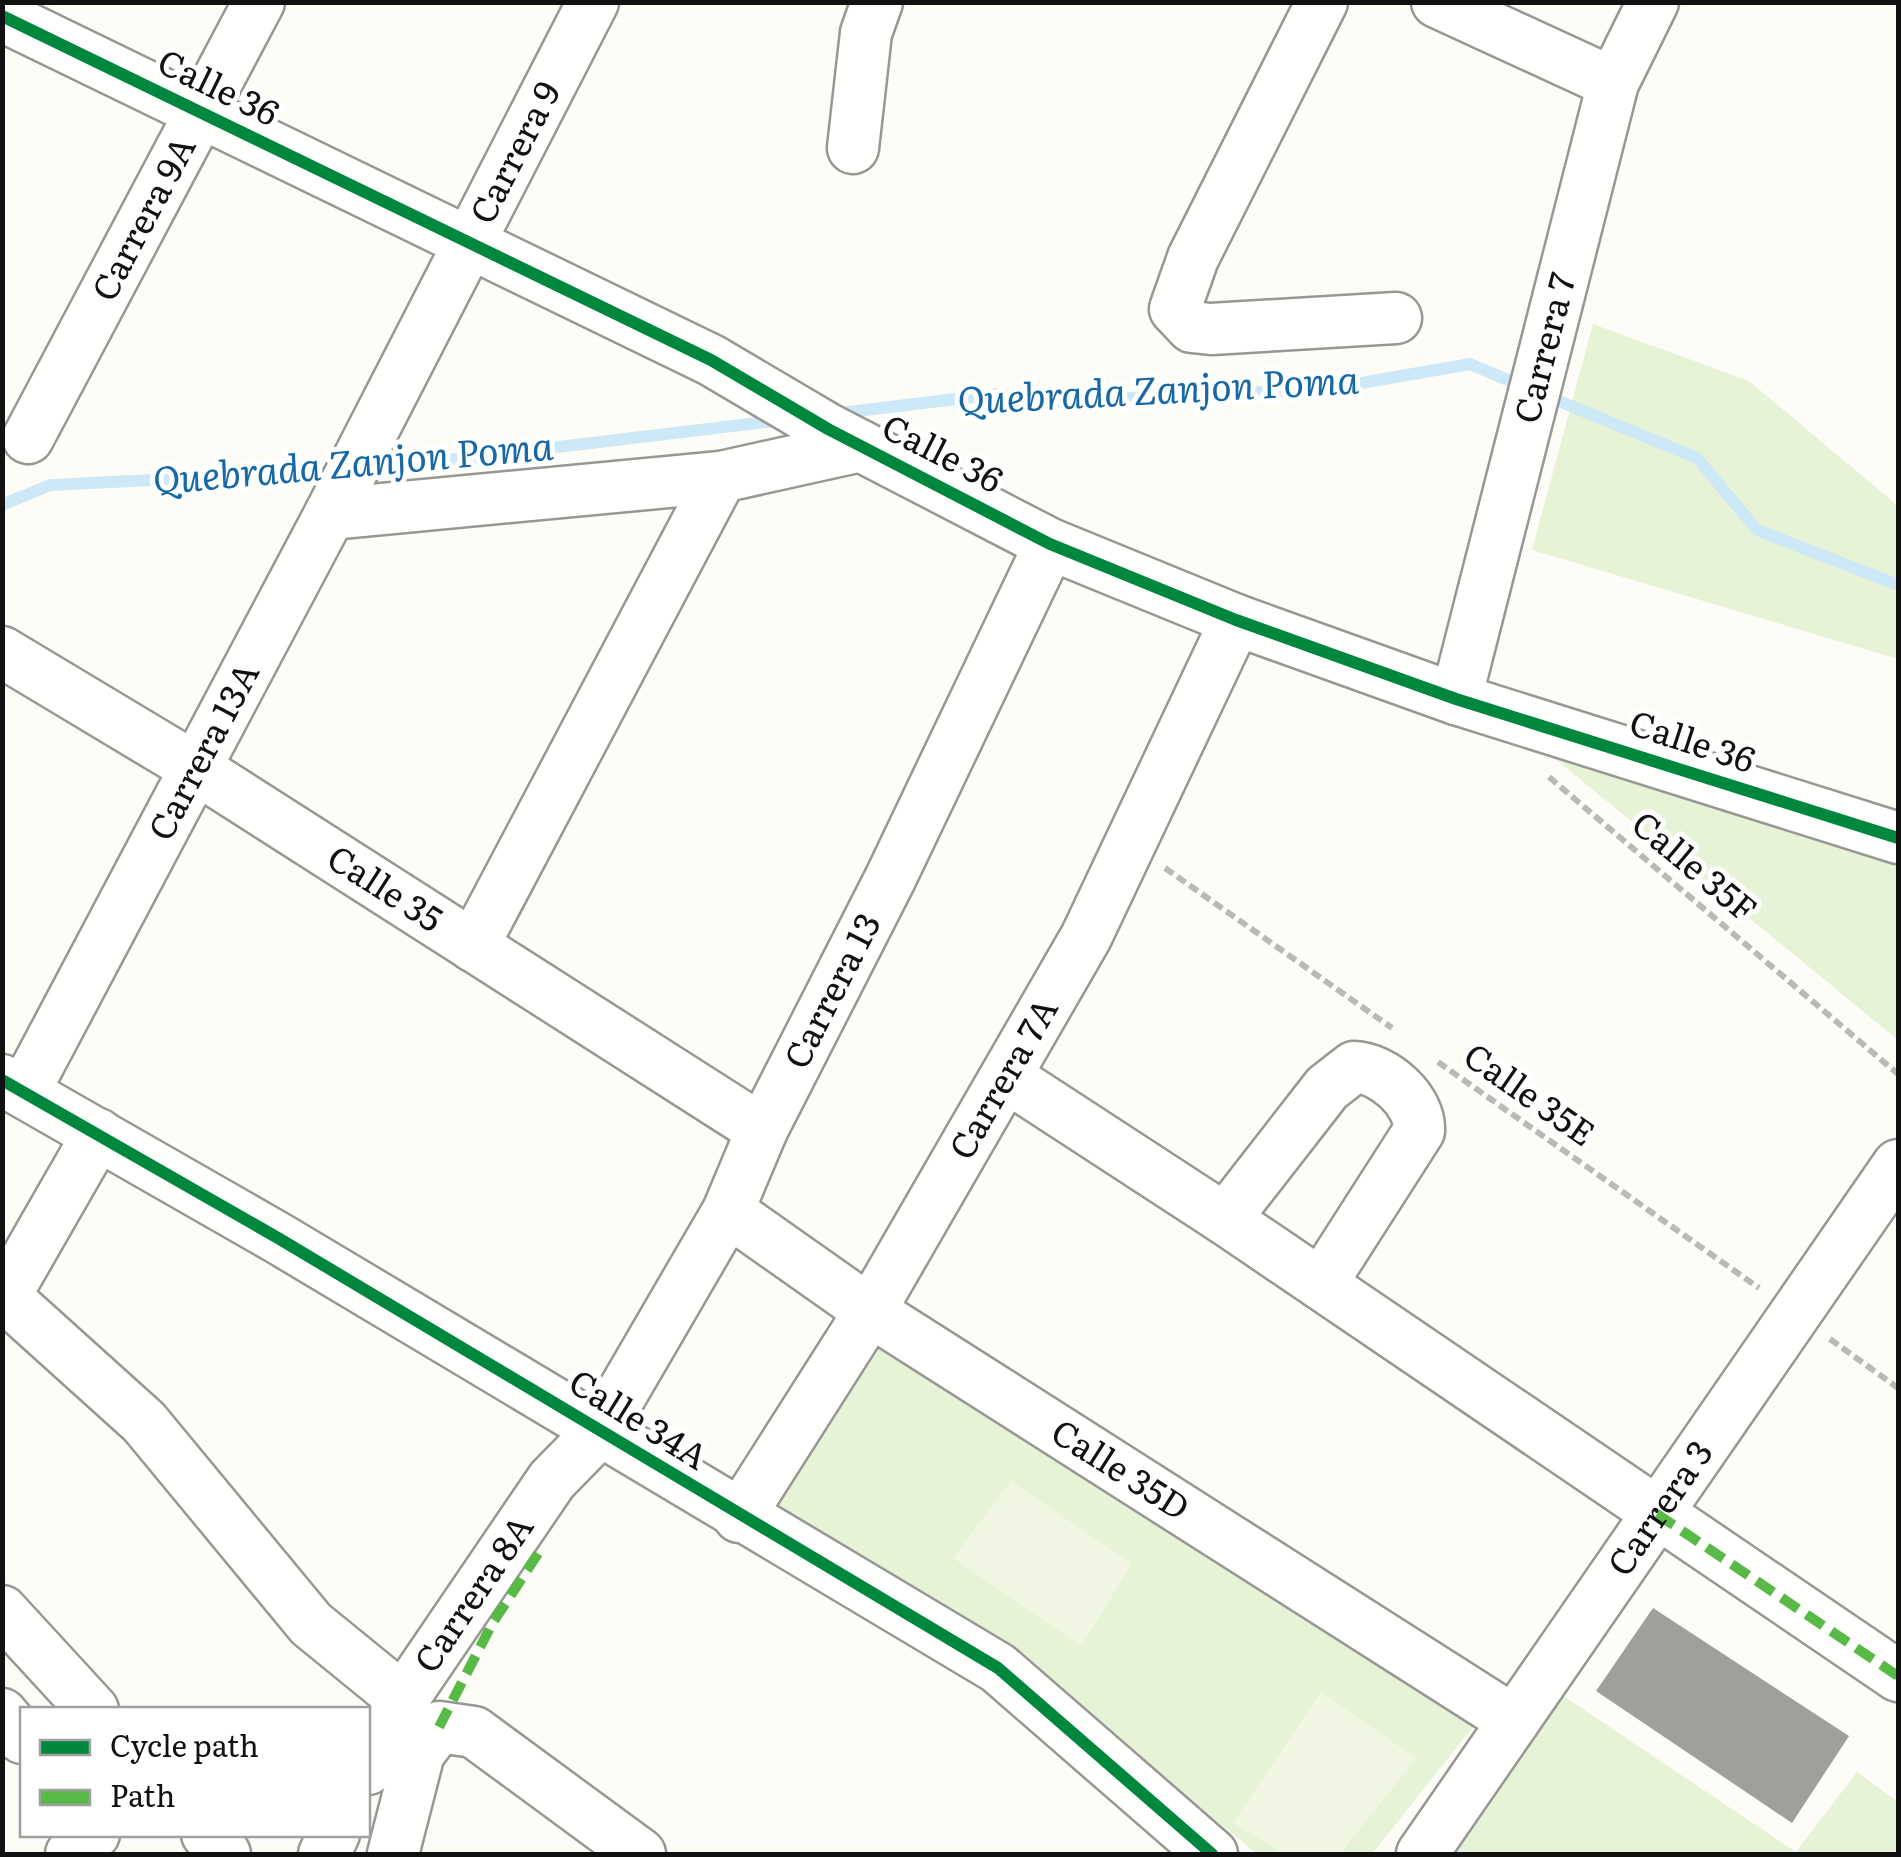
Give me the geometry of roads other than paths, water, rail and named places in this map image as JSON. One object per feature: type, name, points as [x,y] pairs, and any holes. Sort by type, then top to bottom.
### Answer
[{"type":"street","name":"Carrera 9A","points":[[28,438],[259,2]]},
{"type":"street","name":"Carrera 9","points":[[380,410],[593,2]]},
{"type":"street","points":[[853,148],[866,33],[877,2]]},
{"type":"street","points":[[1322,2],[1193,258],[1175,310],[1182,321],[1211,329],[1396,318]]},
{"type":"street","points":[[1436,2],[1613,83]]},
{"type":"street","name":"Carrera 7","points":[[1456,699],[1613,83],[1653,2]]},
{"type":"street","name":"Calle 36","points":[[8,32],[203,113],[711,360],[845,438],[1050,544],[1236,620],[1456,699],[1898,838]]},
{"type":"street","name":"Carrera 13A","points":[[13,1086],[337,500],[380,410]]},
{"type":"street","points":[[337,500],[720,478],[845,438]]},
{"type":"street","points":[[473,946],[720,478]]},
{"type":"street","name":"Carrera 13","points":[[600,1430],[728,1211],[762,1130],[890,879],[1050,544]]},
{"type":"street","name":"Carrera 7A","points":[[738,1517],[870,1311],[1086,937],[1236,620]]},
{"type":"street","name":"Calle 35","points":[[2,652],[192,766],[762,1130]]},
{"type":"street","points":[[1226,1219],[1336,1079],[1354,1067],[1382,1076],[1415,1108],[1420,1131],[1321,1284]]},
{"type":"street","points":[[1007,1077],[1226,1219],[1898,1676]]},
{"type":"street","name":"Calle 34A","points":[[13,1086],[998,1668],[1212,1854]]},
{"type":"street","points":[[98,1134],[4,1295],[144,1422],[311,1624],[421,1713],[474,1732],[640,1854]]},
{"type":"street","name":"Carrera 3","points":[[1422,1854],[1898,1165]]},
{"type":"street","name":"Calle 35D","points":[[728,1211],[870,1311],[1514,1721]]},
{"type":"street","name":"Carrera 8A","points":[[370,1766],[421,1713],[552,1480],[600,1430]]},
{"type":"street","points":[[2,1611],[90,1707]]},
{"type":"street","points":[[393,1854],[419,1753],[421,1713]]},
{"type":"street","points":[[2,1714],[20,1736]]},
{"type":"street","points":[[71,1854],[91,1837]]},
{"type":"waterway","name":"Quebrada Zanjon Poma","points":[[833,414],[996,394],[1048,402],[1327,389],[1470,364],[1524,387]]},
{"type":"waterway","name":"Quebrada Zanjon Poma","points":[[1542,394],[1697,458],[1757,530],[1898,585]]},
{"type":"waterway","name":"Quebrada Zanjon Poma","points":[[366,470],[783,420]]},
{"type":"waterway","name":"Quebrada Zanjon Poma","points":[[2,505],[50,485],[341,471]]}]
